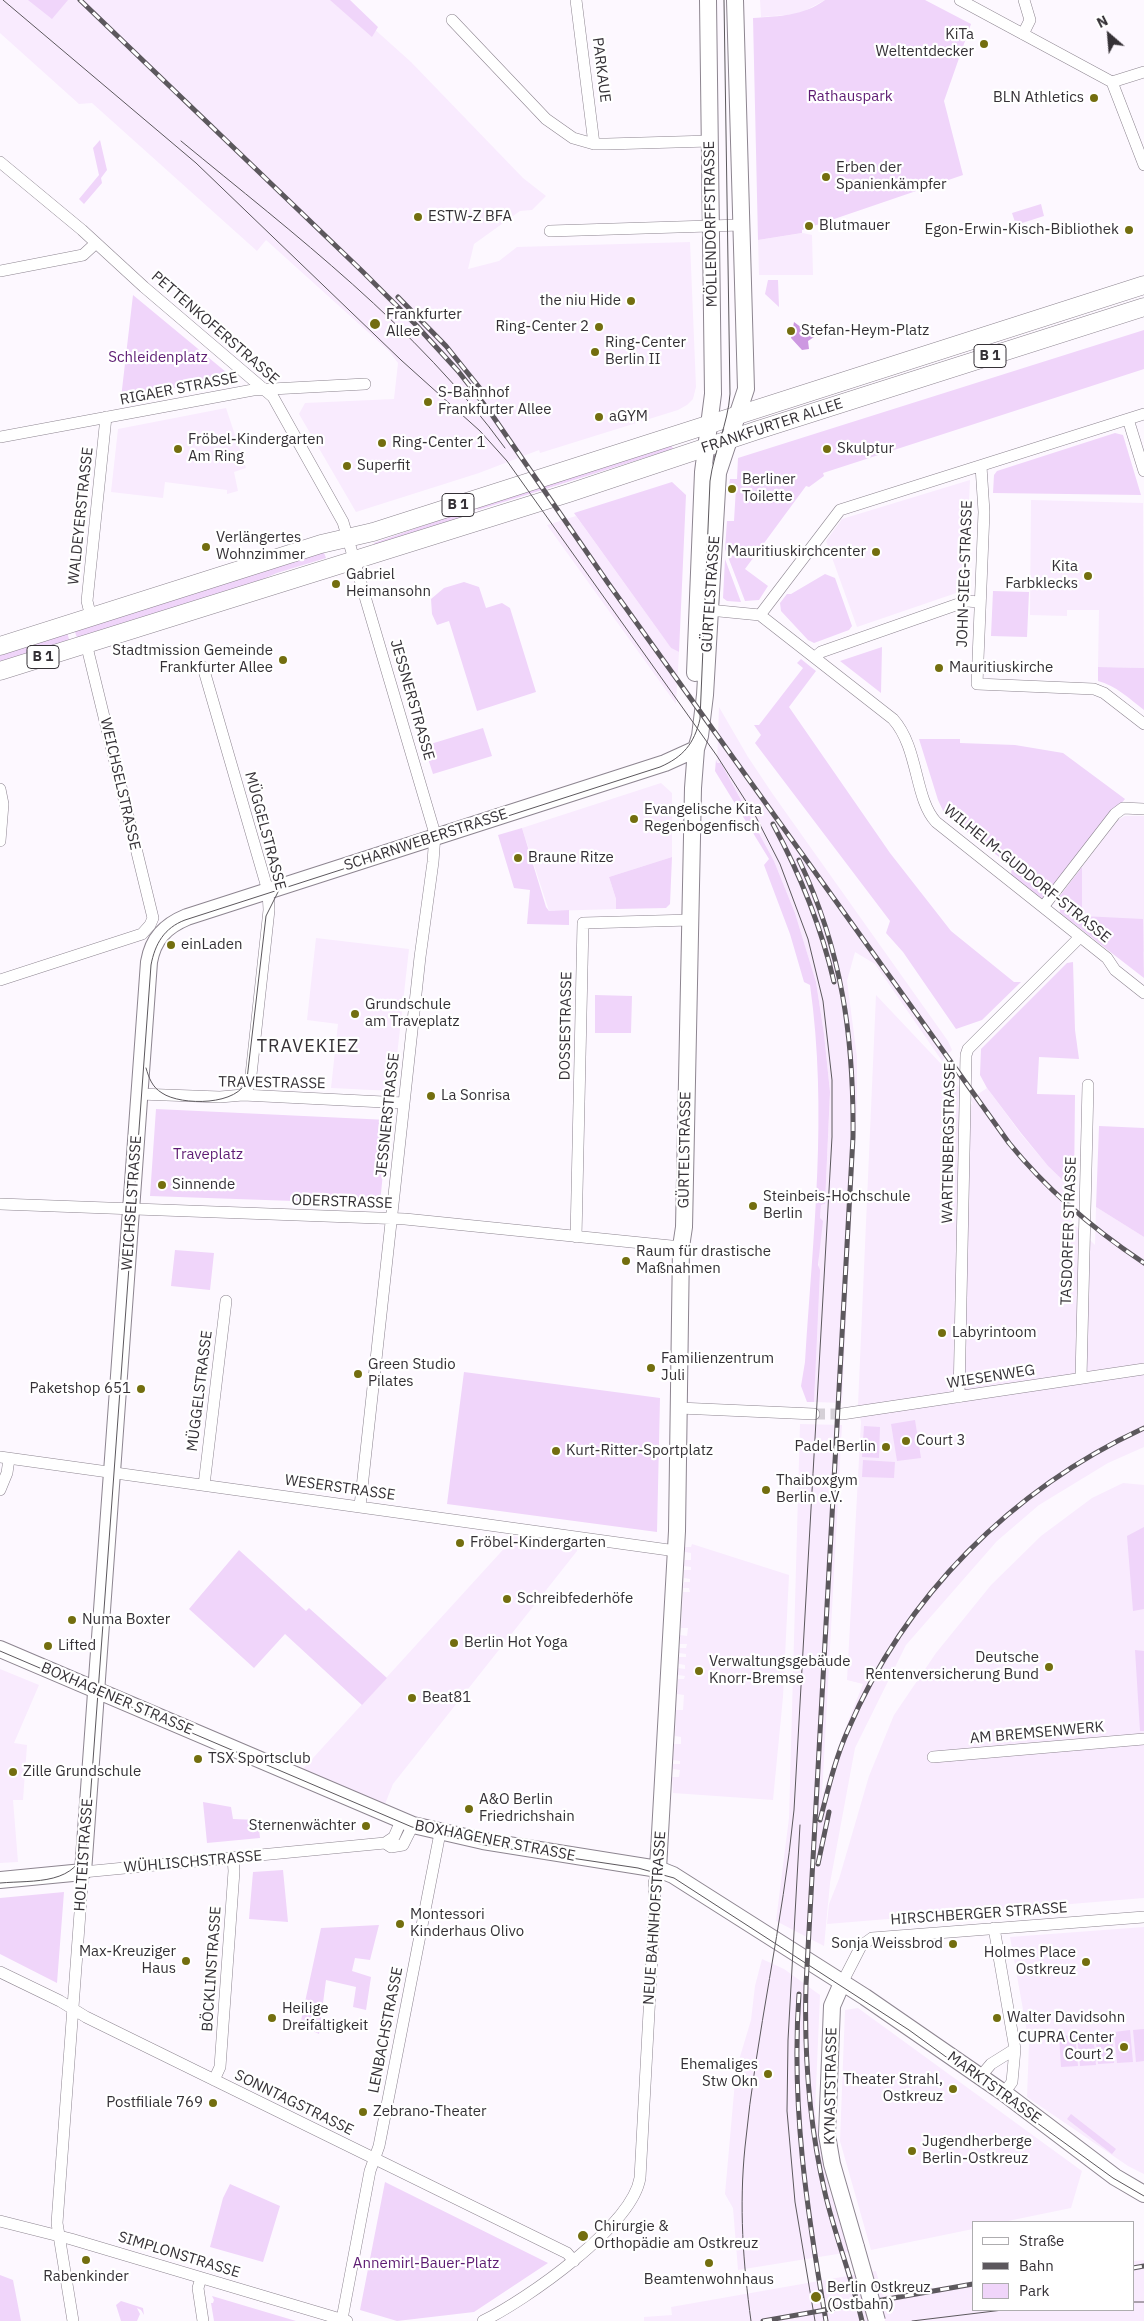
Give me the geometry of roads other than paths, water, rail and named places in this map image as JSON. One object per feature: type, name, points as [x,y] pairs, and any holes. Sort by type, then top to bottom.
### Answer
[{"type":"main road","name":"MÖLLENDORFFSTRASSE","points":[[707,447],[713,394],[708,0]]},
{"type":"main road","name":"MÖLLENDORFFSTRASSE","points":[[730,439],[746,389],[735,0]]},
{"type":"main road","name":"FRANKFURTER ALLEE","points":[[0,646],[710,425],[770,403],[1144,285]]},
{"type":"main road","name":"FRANKFURTER ALLEE","points":[[0,670],[569,493],[730,439],[1144,307]]},
{"type":"main road","name":"GÜRTELSTRASSE","points":[[676,1550],[681,1247],[684,1227],[696,749],[700,736],[705,695],[718,473],[730,439]]},
{"type":"main road","name":"GÜRTELSTRASSE","points":[[696,749],[691,729],[703,479],[707,447]]},
{"type":"main road","name":"SCHARNWEBERSTRASSE","points":[[154,930],[435,836],[665,763],[696,749]]},
{"type":"main road","name":"WEICHSELSTRASSE","points":[[113,1474],[139,1094],[149,962],[154,930]]},
{"type":"main road","name":"HOLTEISTRASSE","points":[[82,1872],[113,1474]]},
{"type":"main road","name":"NEUE BAHNHOFSTRASSE","points":[[658,1869],[676,1550]]},
{"type":"main road","name":"BOXHAGENER STRASSE","points":[[0,1649],[407,1823],[440,1833],[658,1869],[673,1875],[842,1983]]},
{"type":"main road","name":"WÜHLISCHSTRASSE","points":[[0,1880],[82,1872]]},
{"type":"main road","name":"MARKTSTRASSE","points":[[842,1983],[1004,2093],[1114,2177],[1144,2194]]},
{"type":"main road","name":"KYNASTSTRASSE","points":[[842,1983],[832,2006],[827,2135],[832,2164],[877,2321]]},
{"type":"street","name":"PARKAUE","points":[[576,0],[594,144]]},
{"type":"street","points":[[960,0],[1112,82],[1144,165]]},
{"type":"street","points":[[1023,34],[1030,20],[1024,0]]},
{"type":"street","points":[[452,20],[546,120],[573,138],[594,144],[710,141]]},
{"type":"street","points":[[1112,82],[1144,72]]},
{"type":"street","name":"PETTENKOFERSTRASSE","points":[[0,162],[267,390],[273,397],[340,516],[354,560]]},
{"type":"street","points":[[550,231],[740,225]]},
{"type":"street","points":[[0,271],[83,256],[96,243]]},
{"type":"street","name":"RIGAER STRASSE","points":[[0,437],[253,390],[365,384]]},
{"type":"street","points":[[709,610],[760,615],[840,510],[1144,414]]},
{"type":"street","name":"WALDEYERSTRASSE","points":[[92,617],[86,600],[106,417]]},
{"type":"street","points":[[1128,419],[1144,471]]},
{"type":"street","name":"JOHN-SIEG-STRASSE","points":[[981,466],[984,512],[977,684],[1094,689],[1104,693],[1144,724]]},
{"type":"street","name":"JESSNERSTRASSE","points":[[354,560],[435,836],[360,1506]]},
{"type":"street","points":[[816,657],[821,652],[967,600],[979,602]]},
{"type":"street","name":"WILHELM-GUDDORF-STRASSE","points":[[760,615],[861,693],[900,728],[908,744],[928,807],[936,822],[1107,958],[1115,970],[1144,992]]},
{"type":"street","name":"WEICHSELSTRASSE","points":[[86,643],[154,930]]},
{"type":"street","name":"MÜGGELSTRASSE","points":[[202,667],[268,891],[269,910],[250,1084],[243,1094]]},
{"type":"street","points":[[0,789],[3,804],[0,841]]},
{"type":"street","points":[[1043,908],[1115,814],[1123,808],[1144,809]]},
{"type":"street","name":"DOSSESTRASSE","points":[[576,1237],[583,923],[691,920]]},
{"type":"street","name":"SCHARNWEBERSTRASSE","points":[[0,980],[154,930]]},
{"type":"street","name":"WARTENBERGSTRASSE","points":[[959,1397],[966,1055],[976,1041],[1080,937]]},
{"type":"street","name":"TASDORFER STRASSE","points":[[1081,1378],[1088,1085]]},
{"type":"street","name":"TRAVESTRASSE","points":[[139,1094],[220,1097],[243,1094],[404,1103]]},
{"type":"street","name":"ODERSTRASSE","points":[[0,1204],[391,1219],[681,1247]]},
{"type":"street","name":"MÜGGELSTRASSE","points":[[204,1485],[226,1301]]},
{"type":"street","name":"WIESENWEG","points":[[842,1414],[1144,1368]]},
{"type":"street","points":[[679,1408],[814,1414]]},
{"type":"street","points":[[0,1490],[7,1473],[5,1458]]},
{"type":"street","name":"WESERSTRASSE","points":[[5,1458],[360,1506],[452,1521],[676,1550]]},
{"type":"street","name":"AM BREMSENWERK","points":[[932,1757],[1144,1740]]},
{"type":"street","name":"WÜHLISCHSTRASSE","points":[[82,1872],[385,1843],[391,1847],[403,1845],[407,1823]]},
{"type":"street","name":"LENBACHSTRASSE","points":[[345,2320],[370,2170],[380,2146],[440,1833]]},
{"type":"street","name":"BÖCKLINSTRASSE","points":[[214,2080],[220,2067],[234,1871],[233,1858]]},
{"type":"street","name":"NEUE BAHNHOFSTRASSE","points":[[574,2261],[587,2251],[632,2200],[638,2187],[656,1901],[654,1894],[658,1869]]},
{"type":"street","name":"HOLTEISTRASSE","points":[[73,2321],[58,2236],[82,1872]]},
{"type":"street","name":"HIRSCHBERGER STRASSE","points":[[842,1983],[858,1949],[864,1941],[884,1936],[1144,1917]]},
{"type":"street","points":[[994,1928],[1015,2049],[1012,2082],[1004,2093]]},
{"type":"street","name":"SONNTAGSTRASSE","points":[[0,1972],[60,2001],[72,2010],[375,2160],[464,2200],[568,2253],[574,2261]]},
{"type":"street","points":[[980,2077],[990,2064],[1015,2049]]},
{"type":"street","name":"SIMPLONSTRASSE","points":[[0,2221],[58,2236],[345,2320]]},
{"type":"street","points":[[483,2321],[574,2261]]},
{"type":"street","points":[[201,2278],[198,2288],[203,2321]]},
{"type":"tunnel","points":[[814,1414],[842,1414]]},
{"type":"tram line","points":[[3,0],[196,163],[401,360],[480,431],[507,461],[717,756],[756,817],[780,864],[808,939],[823,1001],[832,1080],[832,1137],[794,1810],[783,1894],[750,2105],[743,2169],[743,2234],[751,2321]]},
{"type":"tram line","points":[[0,1883],[41,1880],[65,1874],[75,1867],[82,1857],[87,1843],[151,965],[158,944],[171,927],[185,920],[660,767],[675,759],[686,749],[698,728],[700,719],[710,481],[727,416],[730,394],[724,0]]},
{"type":"tram line","points":[[181,141],[353,284],[394,322],[433,362],[505,448]]},
{"type":"tram line","points":[[146,1068],[151,1082],[159,1091],[182,1100],[209,1101],[222,1099],[242,1088],[247,1079],[266,916],[279,890]]},
{"type":"tram line","points":[[0,1651],[412,1827],[484,1845],[638,1868],[674,1878],[909,2030],[1113,2178],[1144,2196]]},
{"type":"tram line","points":[[800,1825],[788,2040],[787,2111],[795,2202],[815,2321]]},
{"type":"tram line","points":[[1134,2302],[1144,2302]]},
{"type":"tram line","points":[[912,2321],[995,2311]]},
{"type":"railway","points":[[80,0],[363,272],[416,325],[458,371],[490,412],[608,583],[1009,1143],[1055,1193],[1089,1223],[1144,1263]]},
{"type":"railway","points":[[398,297],[446,346],[483,392]]},
{"type":"railway","points":[[773,824],[809,901],[823,941],[834,982]]},
{"type":"railway","points":[[799,860],[826,927],[835,961],[848,1030],[853,1100],[853,1137],[806,1985],[807,2064],[811,2116],[825,2193],[862,2321]]},
{"type":"railway","points":[[820,1820],[843,1741],[872,1681],[900,1635],[932,1592],[968,1552],[1007,1515],[1050,1482],[1096,1453],[1144,1428]]},
{"type":"railway","points":[[818,1864],[829,1812]]},
{"type":"railway","points":[[799,1994],[797,2077],[802,2158],[826,2321]]},
{"type":"railway","points":[[1134,2268],[1144,2266]]},
{"type":"railway","points":[[763,2321],[972,2284]]},
{"type":"place","name":"KiTa Weltentdecker","points":[[984,44]]},
{"type":"place","name":"BLN Athletics","points":[[1094,98]]},
{"type":"place","name":"Erben der Spanienkämpfer","points":[[826,177]]},
{"type":"place","name":"ESTW-Z BFA","points":[[418,217]]},
{"type":"place","name":"Blutmauer","points":[[809,226]]},
{"type":"place","name":"Egon-Erwin-Kisch-Bibliothek","points":[[1129,230]]},
{"type":"place","name":"the niu Hide","points":[[631,301]]},
{"type":"place","name":"Frankfurter Allee","points":[[375,324]]},
{"type":"place","name":"Ring-Center 2","points":[[599,327]]},
{"type":"place","name":"Stefan-Heym-Platz","points":[[791,331]]},
{"type":"place","name":"Ring-Center Berlin II","points":[[595,352]]},
{"type":"place","name":"S-Bahnhof Frankfurter Allee","points":[[428,402]]},
{"type":"place","name":"aGYM","points":[[599,417]]},
{"type":"place","name":"Ring-Center 1","points":[[382,443]]},
{"type":"place","name":"Fröbel-Kindergarten Am Ring","points":[[178,449]]},
{"type":"place","name":"Skulptur","points":[[827,449]]},
{"type":"place","name":"Superfit","points":[[347,466]]},
{"type":"place","name":"Berliner Toilette","points":[[732,489]]},
{"type":"place","name":"Verlängertes Wohnzimmer","points":[[206,547]]},
{"type":"place","name":"Mauritiuskirchcenter","points":[[876,552]]},
{"type":"place","name":"Kita Farbklecks","points":[[1088,576]]},
{"type":"place","name":"Gabriel Heimansohn","points":[[336,584]]},
{"type":"place","name":"Stadtmission Gemeinde Frankfurter Allee","points":[[283,660]]},
{"type":"place","name":"Mauritiuskirche","points":[[939,668]]},
{"type":"place","name":"Evangelische Kita Regenbogenfisch","points":[[634,819]]},
{"type":"place","name":"Braune Ritze","points":[[518,858]]},
{"type":"place","name":"einLaden","points":[[171,945]]},
{"type":"place","name":"Grundschule am Traveplatz","points":[[355,1014]]},
{"type":"place","name":"La Sonrisa","points":[[431,1096]]},
{"type":"place","name":"Sinnende","points":[[162,1185]]},
{"type":"place","name":"Steinbeis-Hochschule Berlin","points":[[753,1206]]},
{"type":"place","name":"Raum für drastische Maßnahmen","points":[[626,1261]]},
{"type":"place","name":"Labyrintoom","points":[[942,1333]]},
{"type":"place","name":"Familienzentrum Juli","points":[[651,1368]]},
{"type":"place","name":"Green Studio Pilates","points":[[358,1374]]},
{"type":"place","name":"Paketshop 651","points":[[141,1389]]},
{"type":"place","name":"Court 3","points":[[906,1441]]},
{"type":"place","name":"Padel Berlin","points":[[886,1447]]},
{"type":"place","name":"Kurt-Ritter-Sportplatz","points":[[556,1451]]},
{"type":"place","name":"Thaiboxgym Berlin e.V.","points":[[766,1490]]},
{"type":"place","name":"Fröbel-Kindergarten","points":[[460,1543]]},
{"type":"place","name":"Schreibfederhöfe","points":[[507,1599]]},
{"type":"place","name":"Numa Boxter","points":[[72,1620]]},
{"type":"place","name":"Berlin Hot Yoga","points":[[454,1643]]},
{"type":"place","name":"Lifted","points":[[48,1646]]},
{"type":"place","name":"Deutsche Rentenversicherung Bund","points":[[1049,1667]]},
{"type":"place","name":"Verwaltungsgebäude Knorr-Bremse","points":[[699,1671]]},
{"type":"place","name":"Beat81","points":[[412,1698]]},
{"type":"place","name":"TSX Sportsclub","points":[[198,1759]]},
{"type":"place","name":"Zille Grundschule","points":[[13,1772]]},
{"type":"place","name":"A&O Berlin Friedrichshain","points":[[469,1809]]},
{"type":"place","name":"Sternenwächter","points":[[366,1826]]},
{"type":"place","name":"Montessori Kinderhaus Olivo","points":[[400,1924]]},
{"type":"place","name":"Sonja Weissbrod","points":[[953,1944]]},
{"type":"place","name":"Max-Kreuziger Haus","points":[[186,1961]]},
{"type":"place","name":"Holmes Place Ostkreuz","points":[[1086,1962]]},
{"type":"place","name":"Heilige Dreifaltigkeit","points":[[272,2018]]},
{"type":"place","name":"Walter Davidsohn","points":[[997,2018]]},
{"type":"place","name":"CUPRA Center Court 2","points":[[1124,2047]]},
{"type":"place","name":"Ehemaliges Stw Okn","points":[[768,2074]]},
{"type":"place","name":"Theater Strahl, Ostkreuz","points":[[953,2089]]},
{"type":"place","name":"Postfiliale 769","points":[[213,2103]]},
{"type":"place","name":"Zebrano-Theater","points":[[363,2112]]},
{"type":"place","name":"Jugendherberge Berlin-Ostkreuz","points":[[912,2151]]},
{"type":"place","name":"Chirurgie & Orthopädie am Ostkreuz","points":[[583,2236]]},
{"type":"place","name":"Rabenkinder","points":[[86,2260]]},
{"type":"place","name":"Beamtenwohnhaus","points":[[709,2263]]},
{"type":"place","name":"Berlin Ostkreuz (Ostbahn)","points":[[816,2297]]},
{"type":"district","name":"TRAVEKIEZ","points":[[308,1047]]},
{"type":"park label","name":"Rathauspark","points":[[850,97]]},
{"type":"park label","name":"Schleidenplatz","points":[[158,358]]},
{"type":"park label","name":"Traveplatz","points":[[208,1155]]},
{"type":"park label","name":"Annemirl-Bauer-Platz","points":[[426,2264]]}]
